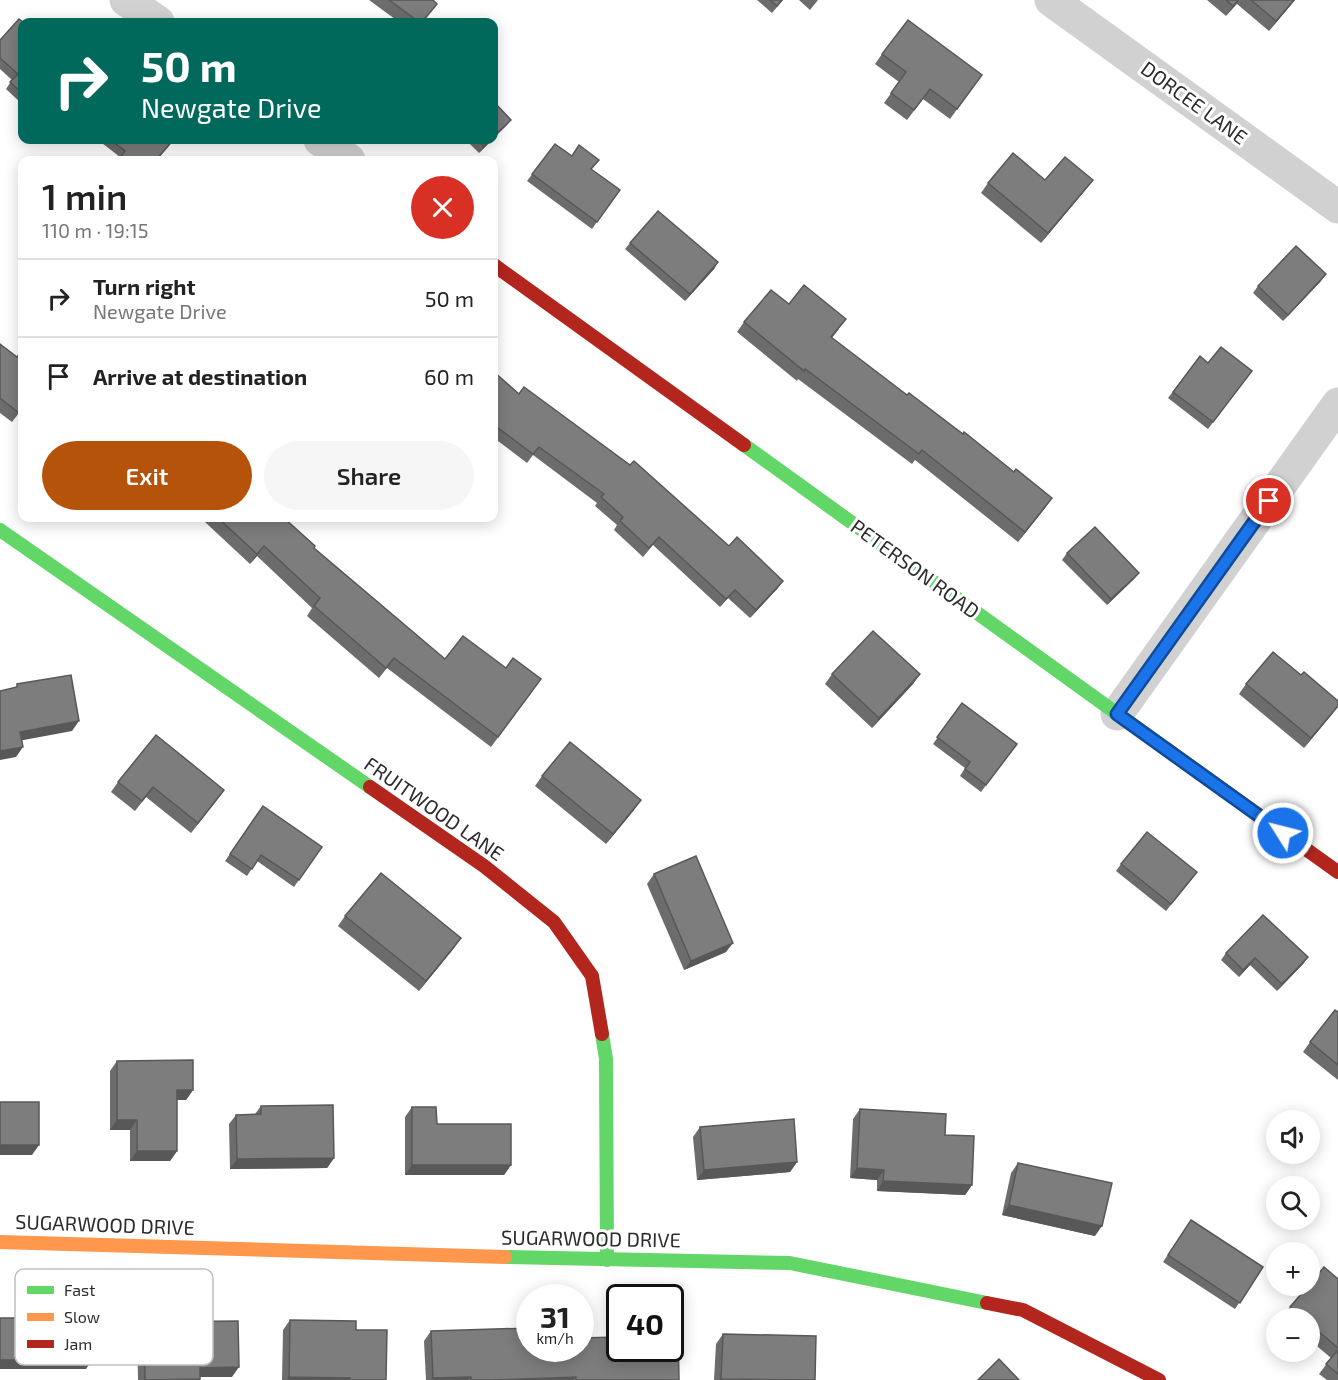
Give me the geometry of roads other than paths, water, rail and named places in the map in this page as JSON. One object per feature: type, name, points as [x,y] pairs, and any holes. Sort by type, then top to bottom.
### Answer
[{"type":"street","points":[[126,0],[152,18]]},
{"type":"street","name":"DORCEE LANE","points":[[1051,0],[1338,207]]},
{"type":"street","points":[[326,144],[343,156]]},
{"type":"street","name":"PETERSON ROAD","points":[[498,268],[1338,872]]},
{"type":"street","points":[[1117,714],[1338,404]]},
{"type":"street","name":"FRUITWOOD LANE","points":[[0,530],[483,866],[554,922],[592,976],[606,1059],[607,1260]]},
{"type":"street","name":"SUGARWOOD DRIVE","points":[[0,1242],[607,1260],[790,1263],[1023,1310],[1159,1380]]}]
